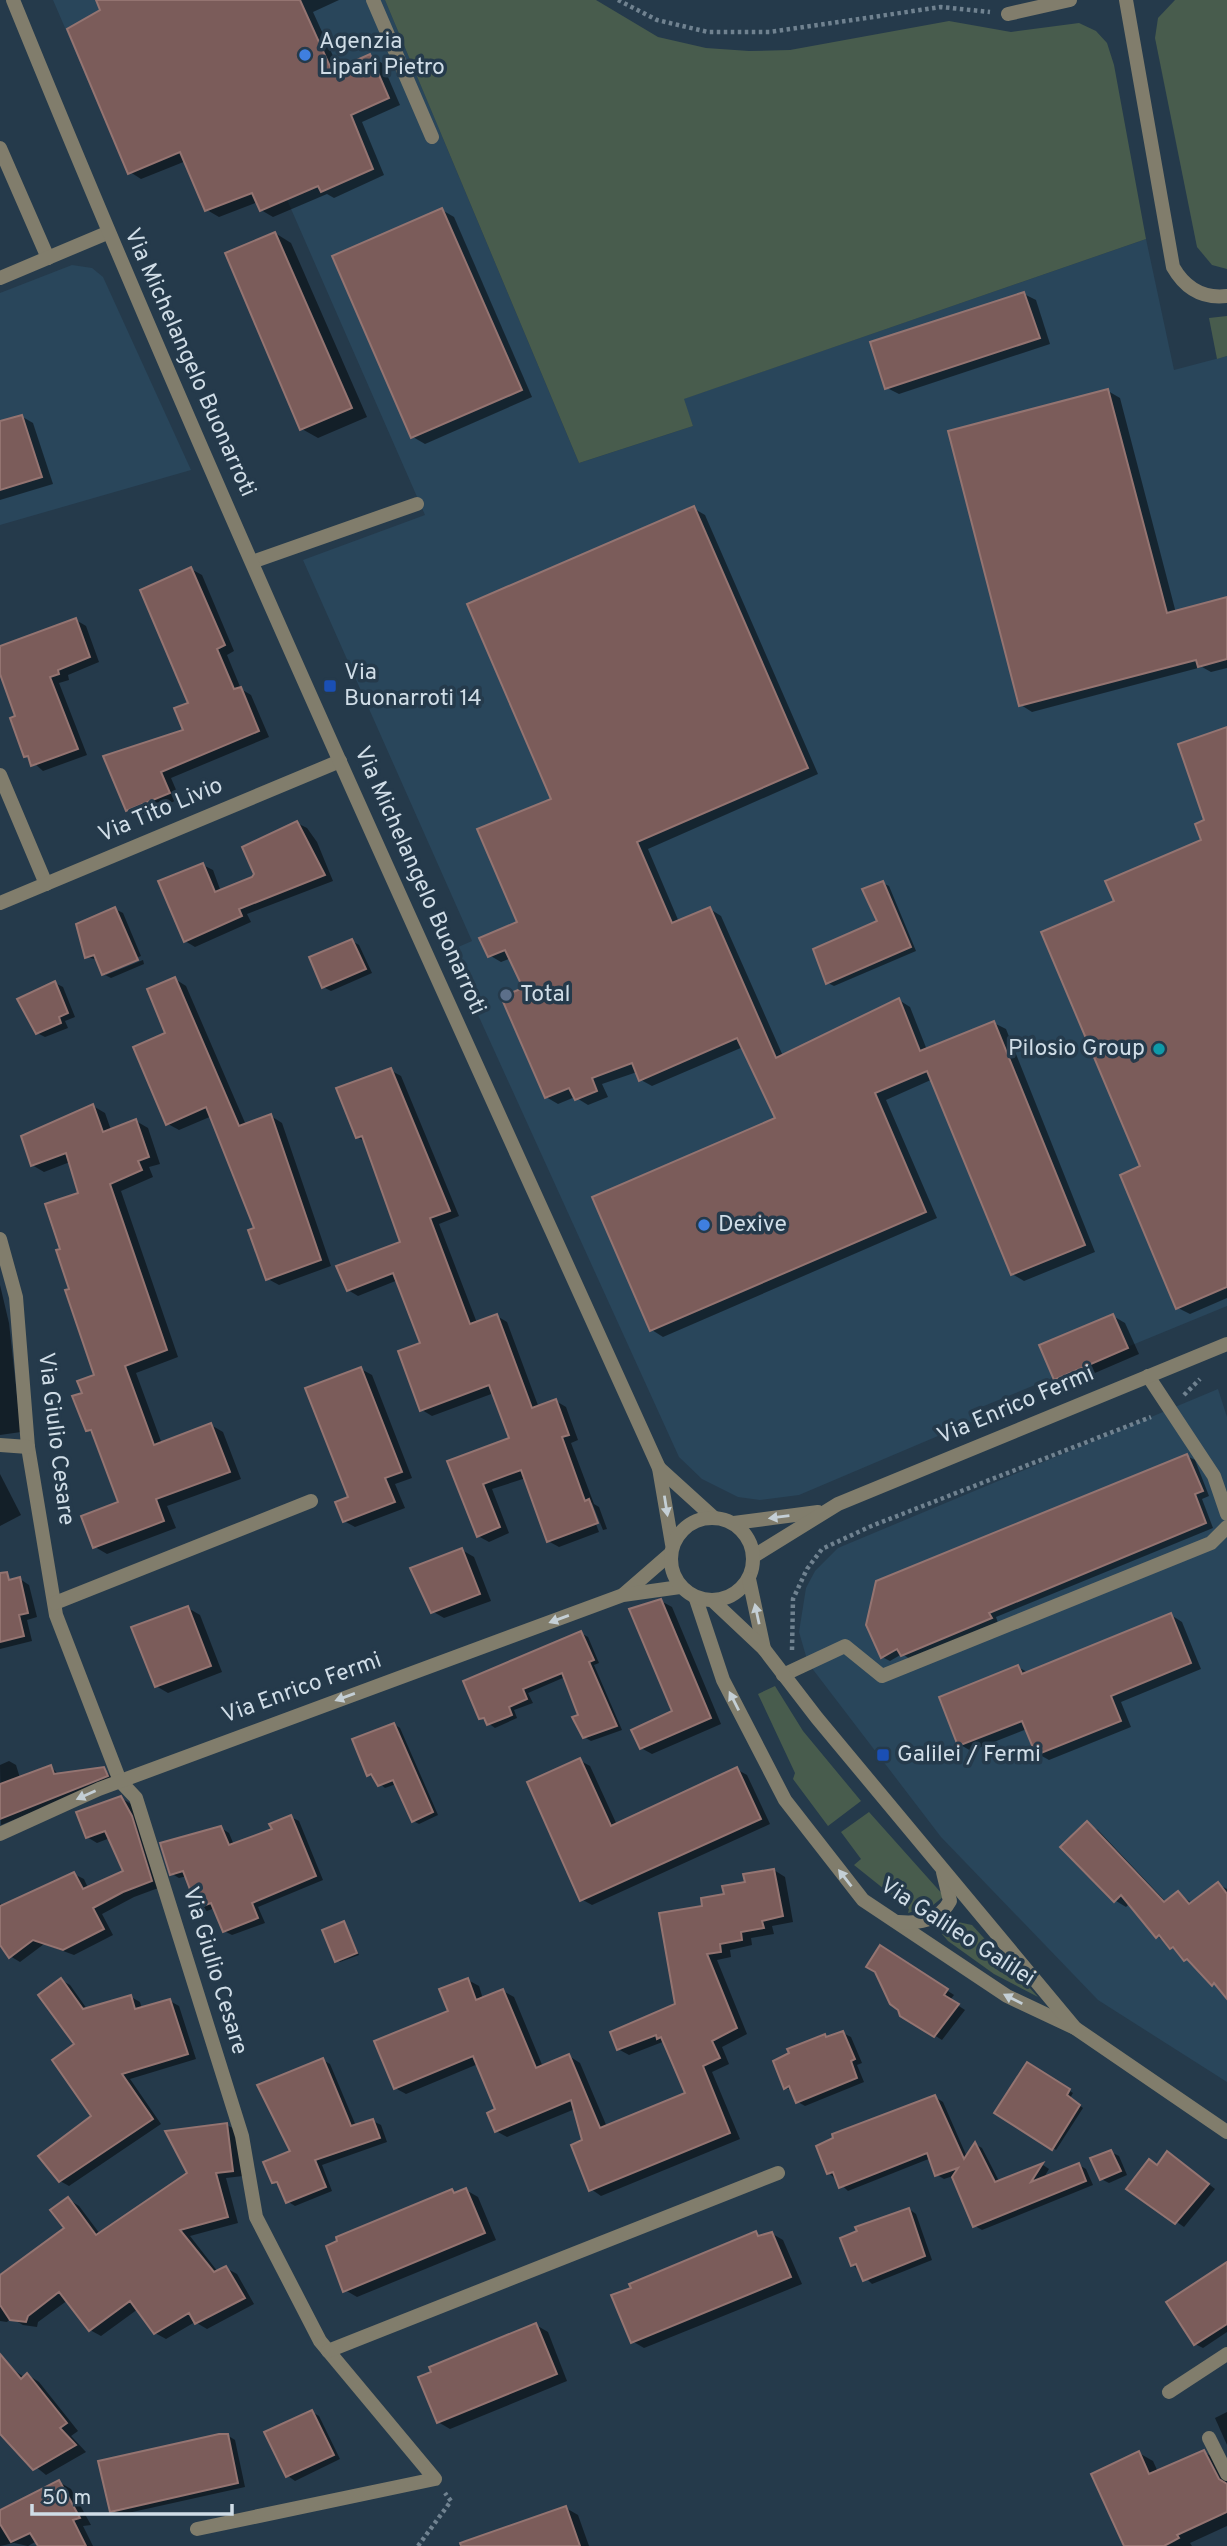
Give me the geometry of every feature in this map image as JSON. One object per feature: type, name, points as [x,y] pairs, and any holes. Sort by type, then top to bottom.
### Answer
[{"type":"street","name":"Via Michelangelo Buonarroti","points":[[13,0],[107,233],[340,761],[659,1468],[671,1549]]},
{"type":"street","points":[[373,0],[432,137]]},
{"type":"street","points":[[1008,14],[1070,0]]},
{"type":"street","points":[[1126,0],[1173,267],[1189,288],[1200,294],[1227,296]]},
{"type":"street","points":[[0,148],[48,258]]},
{"type":"street","points":[[0,278],[107,233]]},
{"type":"street","points":[[252,562],[416,504]]},
{"type":"street","name":"Via Tito Livio","points":[[0,903],[340,761]]},
{"type":"street","points":[[0,775],[46,884]]},
{"type":"street","name":"Via Giulio Cesare","points":[[0,1239],[16,1297],[29,1447],[56,1615],[120,1781],[136,1798],[238,2123],[256,2217],[320,2341],[435,2479]]},
{"type":"street","name":"Via Enrico Fermi","points":[[754,1556],[823,1511],[1227,1344]]},
{"type":"street","points":[[1148,1376],[1214,1476],[1227,1514]]},
{"type":"street","points":[[0,1445],[29,1447]]},
{"type":"street","name":"Via Michelangelo Buonarroti","points":[[659,1468],[713,1517]]},
{"type":"street","points":[[55,1603],[311,1501]]},
{"type":"street","name":"Via Enrico Fermi","points":[[734,1523],[823,1511]]},
{"type":"street","points":[[713,1517],[734,1523],[748,1537],[754,1556],[749,1579],[734,1595],[713,1601],[696,1599],[680,1587],[671,1572],[671,1549],[688,1524],[713,1517]]},
{"type":"street","points":[[783,1675],[845,1646],[881,1676],[1211,1543],[1227,1527]]},
{"type":"street","name":"Via Enrico Fermi","points":[[623,1595],[671,1549]]},
{"type":"street","name":"Via Galileo Galilei","points":[[749,1579],[764,1650]]},
{"type":"street","name":"Via Enrico Fermi","points":[[0,1834],[120,1781],[623,1595],[680,1587]]},
{"type":"street","name":"Via Galileo Galilei","points":[[696,1599],[723,1680],[785,1800],[863,1900],[1007,1996],[1074,2028],[1227,2132]]},
{"type":"street","name":"Via Galileo Galilei","points":[[713,1601],[764,1650],[1074,2028]]},
{"type":"street","points":[[896,1922],[913,1924],[944,1911],[950,1901],[942,1870]]},
{"type":"street","points":[[328,2351],[778,2173]]},
{"type":"street","points":[[1169,2392],[1227,2354]]},
{"type":"street","points":[[1209,2438],[1227,2473]]},
{"type":"street","points":[[197,2529],[435,2479]]},
{"type":"path","points":[[618,0],[657,20],[708,32],[770,32],[941,7],[1008,14]]},
{"type":"path","points":[[792,1650],[793,1599],[807,1569],[822,1549],[869,1527],[1170,1409],[1202,1376]]},
{"type":"path","points":[[418,2546],[451,2501],[435,2479]]},
{"type":"shaded area","points":[[53,0],[385,0],[579,463],[693,426],[683,399],[1146,239],[1174,370],[1227,356],[1227,1306],[979,1408],[978,1419],[799,1495],[760,1500],[738,1497],[702,1479],[679,1457],[449,951],[472,941],[303,560],[425,515],[253,122],[128,174]]},
{"type":"shaded area","points":[[72,265],[92,268],[103,277],[191,470],[0,525],[0,293]]},
{"type":"shaded area","points":[[1218,1389],[1227,1417],[1227,2082],[1098,2000],[941,1837],[808,1663],[799,1632],[806,1588],[815,1571],[838,1548]]},
{"type":"green space","points":[[385,0],[596,0],[658,37],[706,48],[749,51],[790,50],[949,21],[1011,32],[1079,23],[1096,31],[1107,43],[1114,65],[1146,239],[684,399],[693,426],[579,463]]},
{"type":"green space","points":[[1175,0],[1227,0],[1227,269],[1212,265],[1197,247],[1155,38],[1158,18]]},
{"type":"green space","points":[[1227,316],[1227,356],[1217,359],[1209,318]]},
{"type":"green space","points":[[775,1686],[803,1731],[861,1801],[828,1826],[793,1779],[795,1773],[758,1694]]},
{"type":"green space","points":[[869,1812],[944,1896],[932,1906],[908,1913],[909,1909],[854,1865],[861,1859],[841,1832]]},
{"type":"green space","points":[[958,1922],[972,1925],[1038,1997],[994,1974],[948,1941],[942,1934],[943,1927]]},
{"type":"building","points":[[96,0],[300,0],[332,71],[370,54],[389,98],[351,115],[373,169],[321,192],[318,186],[260,211],[252,193],[205,211],[180,152],[128,174],[67,29],[100,10]]},
{"type":"building","points":[[442,208],[522,390],[411,438],[332,256]]},
{"type":"building","points":[[275,232],[352,408],[300,430],[225,253]]},
{"type":"building","points":[[1024,292],[1040,338],[885,389],[870,342]]},
{"type":"building","points":[[1108,389],[1167,613],[1227,597],[1227,659],[1198,667],[1196,660],[1019,706],[948,431]]},
{"type":"building","points":[[22,415],[42,477],[0,490],[0,421]]},
{"type":"building","points":[[694,506],[808,768],[637,842],[672,923],[710,907],[776,1058],[899,998],[920,1051],[994,1021],[1085,1245],[1011,1275],[927,1071],[875,1093],[926,1212],[650,1331],[592,1197],[775,1118],[737,1038],[639,1081],[632,1063],[592,1078],[597,1091],[575,1100],[569,1088],[545,1098],[501,997],[523,988],[505,950],[488,957],[479,938],[517,922],[477,829],[551,799],[467,604]]},
{"type":"building","points":[[191,567],[225,645],[217,649],[234,689],[241,687],[259,731],[161,772],[170,793],[126,811],[103,756],[183,730],[174,708],[188,703],[140,590]]},
{"type":"building","points":[[76,618],[90,657],[58,670],[59,674],[50,677],[78,749],[31,766],[28,756],[24,757],[10,718],[15,716],[0,674],[0,646]]},
{"type":"building","name":"Pilosio Group","points":[[1227,727],[1227,1287],[1176,1309],[1120,1175],[1140,1166],[1041,932],[1114,901],[1105,881],[1201,840],[1195,824],[1204,820],[1178,744]]},
{"type":"building","points":[[297,821],[325,875],[239,909],[242,916],[184,942],[158,881],[203,863],[215,892],[252,877],[254,874],[242,847]]},
{"type":"building","points":[[883,881],[911,947],[826,984],[813,949],[877,921],[862,889]]},
{"type":"building","points":[[115,907],[138,960],[102,975],[94,955],[85,958],[76,924]]},
{"type":"building","points":[[352,939],[366,969],[322,988],[309,957]]},
{"type":"building","points":[[175,977],[239,1126],[271,1114],[321,1260],[266,1280],[248,1230],[254,1228],[206,1107],[166,1125],[133,1047],[165,1033],[147,989]]},
{"type":"building","points":[[55,981],[68,1013],[59,1017],[61,1023],[36,1034],[17,999]]},
{"type":"building","points":[[391,1068],[450,1211],[430,1218],[470,1324],[497,1314],[532,1408],[556,1399],[569,1435],[562,1437],[585,1501],[589,1499],[598,1523],[547,1542],[521,1470],[483,1484],[500,1527],[477,1537],[447,1461],[509,1438],[489,1385],[420,1411],[398,1351],[420,1343],[393,1273],[347,1291],[336,1266],[400,1242],[362,1136],[356,1138],[336,1088]]},
{"type":"building","points":[[93,1104],[103,1132],[136,1119],[149,1157],[138,1161],[142,1170],[110,1184],[167,1350],[125,1366],[154,1445],[211,1423],[230,1472],[156,1499],[164,1521],[93,1548],[81,1516],[118,1502],[91,1430],[86,1431],[72,1396],[82,1393],[77,1381],[94,1375],[65,1290],[69,1289],[56,1250],[60,1249],[45,1204],[78,1193],[66,1153],[31,1166],[21,1136]]},
{"type":"building","points":[[1113,1314],[1128,1348],[1054,1380],[1039,1345]]},
{"type":"building","points":[[361,1367],[402,1472],[385,1478],[395,1502],[343,1522],[335,1502],[348,1497],[305,1388]]},
{"type":"building","points":[[1187,1454],[1203,1491],[1195,1494],[1206,1523],[989,1613],[992,1618],[901,1656],[897,1649],[881,1658],[866,1625],[876,1581]]},
{"type":"building","points":[[462,1548],[480,1594],[431,1613],[410,1568]]},
{"type":"building","points":[[7,1572],[9,1580],[20,1577],[28,1613],[19,1615],[24,1636],[0,1642],[0,1573]]},
{"type":"building","points":[[661,1599],[711,1718],[640,1749],[631,1730],[672,1711],[629,1609]]},
{"type":"building","points":[[188,1606],[211,1666],[155,1687],[131,1627]]},
{"type":"building","points":[[1171,1613],[1191,1663],[1111,1696],[1121,1721],[1036,1755],[1022,1721],[958,1746],[939,1697],[1018,1665],[1022,1674]]},
{"type":"building","points":[[581,1631],[594,1660],[589,1662],[617,1726],[583,1738],[572,1717],[578,1715],[562,1673],[523,1689],[527,1699],[509,1707],[512,1715],[487,1725],[484,1718],[479,1719],[463,1681]]},
{"type":"building","points":[[394,1723],[433,1812],[412,1822],[393,1780],[378,1786],[371,1774],[367,1776],[352,1739]]},
{"type":"building","points":[[580,1758],[611,1826],[737,1767],[761,1819],[580,1901],[527,1782]]},
{"type":"building","points":[[51,1765],[54,1774],[104,1767],[108,1776],[0,1819],[0,1784]]},
{"type":"building","points":[[121,1796],[132,1816],[152,1881],[93,1908],[104,1929],[63,1950],[33,1940],[9,1958],[0,1945],[0,1906],[74,1872],[83,1889],[123,1871],[105,1831],[86,1838],[76,1812]]},
{"type":"building","points":[[291,1815],[316,1876],[252,1903],[258,1918],[223,1932],[211,1903],[197,1908],[183,1871],[170,1875],[160,1843],[221,1826],[229,1845],[272,1829],[269,1824]]},
{"type":"building","points":[[1087,1821],[1164,1902],[1178,1891],[1189,1904],[1218,1882],[1227,1894],[1227,1999],[1214,1983],[1212,1986],[1187,1959],[1184,1961],[1173,1947],[1170,1949],[1159,1935],[1156,1938],[1121,1895],[1114,1902],[1060,1847]]},
{"type":"building","points":[[774,1869],[783,1916],[762,1921],[764,1928],[741,1932],[742,1940],[720,1944],[721,1952],[707,1954],[737,2028],[712,2041],[720,2058],[703,2066],[730,2133],[589,2191],[571,2145],[582,2140],[571,2100],[495,2132],[487,2113],[495,2109],[473,2056],[394,2089],[374,2041],[448,2011],[439,1989],[468,1978],[476,2000],[503,1989],[536,2068],[569,2054],[600,2128],[685,2093],[661,2037],[657,2039],[656,2035],[617,2050],[610,2032],[675,2004],[659,1913],[702,1906],[701,1898],[724,1894],[722,1886],[745,1882],[743,1874]]},
{"type":"building","points":[[344,1921],[357,1953],[335,1962],[322,1930]]},
{"type":"building","points":[[880,1945],[948,1989],[944,1995],[959,2004],[934,2037],[900,2016],[898,2010],[890,2004],[875,1972],[866,1967]]},
{"type":"building","points":[[61,1978],[83,2009],[131,1995],[135,2009],[170,1999],[188,2054],[122,2074],[153,2119],[59,2182],[38,2156],[91,2116],[52,2060],[74,2044],[38,1995]]},
{"type":"building","points":[[843,2031],[855,2059],[851,2061],[857,2078],[796,2103],[789,2086],[784,2089],[773,2061],[789,2053],[787,2049],[825,2034],[826,2037]]},
{"type":"building","points":[[323,2058],[351,2126],[373,2119],[380,2138],[315,2160],[326,2187],[286,2203],[277,2182],[272,2183],[263,2162],[290,2151],[257,2085]]},
{"type":"building","points":[[1027,2062],[1070,2089],[1067,2095],[1080,2105],[1052,2150],[994,2113]]},
{"type":"building","points":[[935,2095],[964,2159],[975,2142],[995,2182],[1043,2163],[1031,2182],[1079,2163],[1086,2181],[973,2227],[952,2177],[958,2168],[935,2176],[927,2153],[839,2188],[833,2172],[827,2174],[816,2146],[833,2138],[832,2134]]},
{"type":"building","points":[[227,2123],[233,2171],[216,2173],[228,2217],[180,2230],[214,2272],[226,2266],[245,2298],[195,2324],[189,2313],[154,2334],[130,2301],[89,2331],[59,2292],[28,2316],[26,2322],[10,2320],[0,2305],[0,2275],[64,2228],[50,2210],[68,2197],[96,2235],[187,2173],[165,2131]]},
{"type":"building","points":[[1111,2150],[1121,2171],[1100,2180],[1090,2158]]},
{"type":"building","points":[[1167,2151],[1209,2184],[1175,2224],[1126,2189],[1149,2159],[1157,2165]]},
{"type":"building","points":[[466,2188],[485,2233],[343,2292],[326,2246],[337,2241],[336,2237],[452,2189],[454,2193]]},
{"type":"building","points":[[909,2208],[925,2256],[863,2281],[856,2264],[851,2266],[840,2238],[857,2231],[855,2227]]},
{"type":"building","points":[[756,2231],[758,2236],[772,2232],[791,2277],[631,2343],[611,2295],[631,2288],[629,2284]]},
{"type":"building","points":[[1227,2262],[1227,2324],[1194,2345],[1166,2302]]},
{"type":"building","points":[[536,2323],[557,2374],[437,2423],[418,2377],[431,2372],[429,2367]]},
{"type":"building","points":[[0,2354],[21,2379],[27,2373],[67,2423],[60,2428],[76,2445],[33,2470],[0,2434]]},
{"type":"building","points":[[312,2410],[334,2455],[286,2477],[264,2432]]},
{"type":"building","points":[[228,2434],[238,2483],[110,2512],[98,2461]]},
{"type":"building","points":[[1204,2450],[1219,2479],[1227,2484],[1227,2512],[1177,2535],[1179,2538],[1164,2546],[1124,2546],[1091,2474],[1139,2451],[1149,2474]]},
{"type":"building","points":[[59,2480],[80,2518],[73,2520],[86,2546],[38,2546],[30,2533],[11,2542],[0,2524],[0,2510]]},
{"type":"building","points":[[566,2506],[580,2546],[461,2546],[460,2543]]},
{"type":"place","name":"Agenzia Lipari Pietro","points":[[305,55]]},
{"type":"place","name":"Via Buonarroti 14","points":[[330,686]]},
{"type":"place","name":"Total","points":[[506,995]]},
{"type":"place","name":"Pilosio Group","points":[[1159,1049]]},
{"type":"place","name":"Dexive","points":[[704,1225]]},
{"type":"place","name":"Galilei / Fermi","points":[[883,1755]]}]
